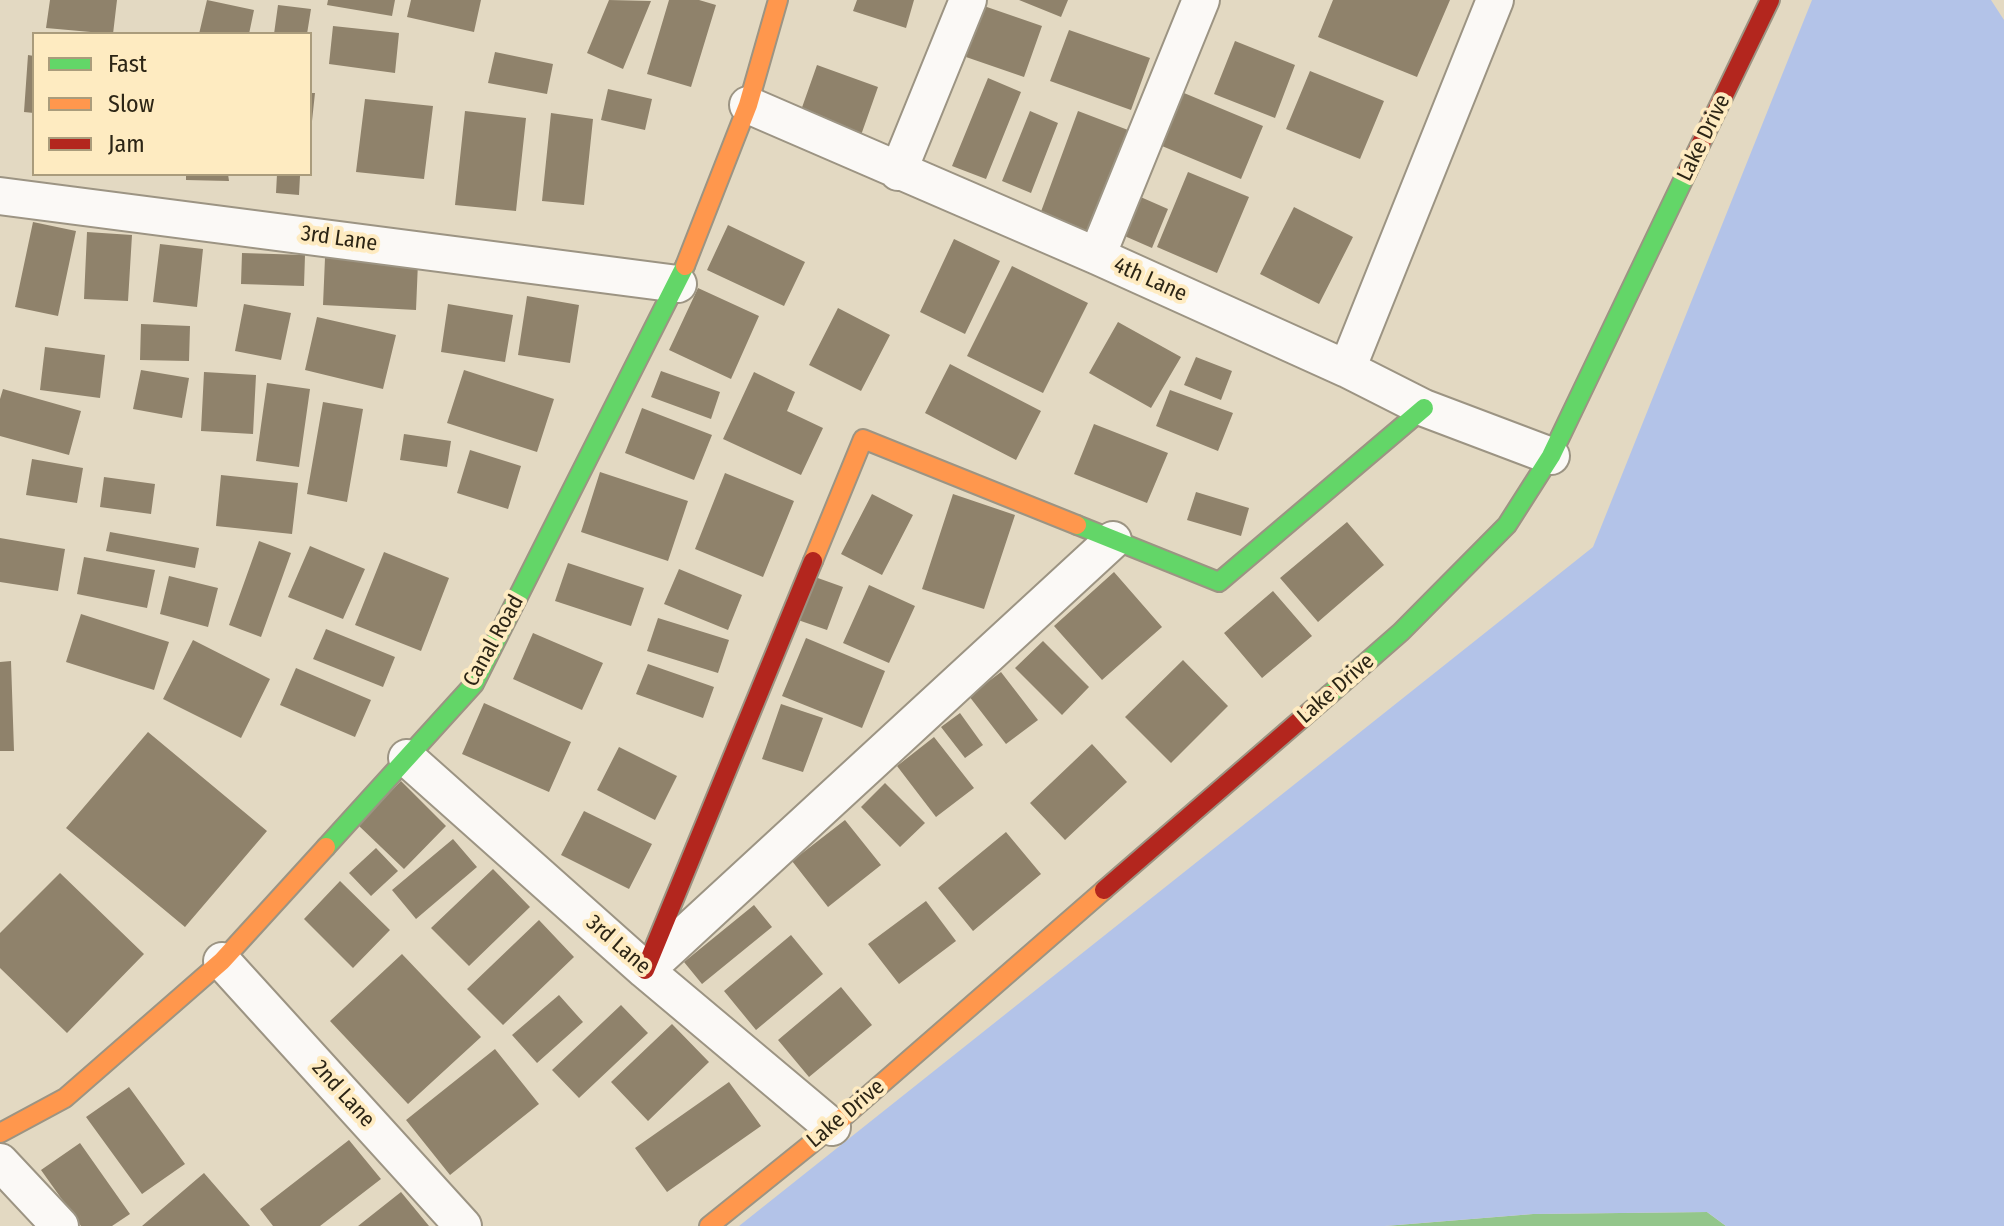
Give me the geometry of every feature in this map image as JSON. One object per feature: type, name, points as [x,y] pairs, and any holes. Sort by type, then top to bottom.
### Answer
[{"type":"street","name":"Canal Road","points":[[0,1133],[65,1098],[222,961],[474,684],[678,284],[748,105],[778,0]]},
{"type":"street","points":[[898,172],[968,0]]},
{"type":"street","points":[[1097,256],[1201,0]]},
{"type":"street","points":[[1347,369],[1495,0]]},
{"type":"street","name":"Lake Drive","points":[[709,1226],[832,1127],[1401,632],[1507,525],[1551,456],[1770,0]]},
{"type":"street","name":"4th Lane","points":[[748,105],[1097,256],[1347,369],[1424,408],[1551,456]]},
{"type":"street","name":"3rd Lane","points":[[0,196],[678,284]]},
{"type":"street","points":[[645,970],[863,439],[1219,582],[1424,408]]},
{"type":"street","points":[[645,970],[1113,540]]},
{"type":"street","name":"3rd Lane","points":[[407,758],[645,970],[832,1127]]},
{"type":"street","name":"2nd Lane","points":[[222,961],[463,1226]]},
{"type":"street","points":[[0,1162],[60,1226]]},
{"type":"green space","points":[[1707,1212],[1726,1226],[1385,1226],[1533,1214]]},
{"type":"water","points":[[1812,0],[1991,0],[2004,20],[2004,1226],[1726,1226],[1707,1212],[1533,1214],[1385,1226],[739,1226],[1593,547]]},
{"type":"building","points":[[50,0],[117,0],[113,32],[46,28]]},
{"type":"building","points":[[207,0],[254,10],[249,32],[199,32]]},
{"type":"building","points":[[328,0],[395,0],[392,16],[327,5]]},
{"type":"building","points":[[411,0],[481,0],[474,32],[407,17]]},
{"type":"building","points":[[609,0],[651,1],[623,69],[587,53]]},
{"type":"building","points":[[669,0],[699,0],[716,5],[691,87],[647,74]]},
{"type":"building","points":[[857,0],[914,0],[906,28],[853,11]]},
{"type":"building","points":[[1019,0],[1068,0],[1061,17]]},
{"type":"building","points":[[1333,0],[1450,0],[1417,77],[1318,37]]},
{"type":"building","points":[[278,5],[311,9],[307,32],[274,32]]},
{"type":"building","points":[[984,6],[1042,26],[1024,77],[966,57]]},
{"type":"building","points":[[333,26],[399,33],[395,73],[329,64]]},
{"type":"building","points":[[1069,30],[1150,58],[1131,110],[1050,81]]},
{"type":"building","points":[[1235,41],[1295,65],[1275,118],[1214,94]]},
{"type":"building","points":[[495,52],[553,64],[547,94],[488,83]]},
{"type":"building","points":[[28,55],[32,56],[32,113],[24,112]]},
{"type":"building","points":[[817,65],[878,87],[860,138],[799,116]]},
{"type":"building","points":[[1310,71],[1384,101],[1360,159],[1286,129]]},
{"type":"building","points":[[988,78],[1021,92],[986,179],[952,166]]},
{"type":"building","points":[[608,89],[652,99],[645,130],[601,120]]},
{"type":"building","points":[[312,93],[315,93],[312,121]]},
{"type":"building","points":[[1184,93],[1263,126],[1241,179],[1162,146]]},
{"type":"building","points":[[365,99],[433,106],[424,179],[356,172]]},
{"type":"building","points":[[465,111],[526,118],[516,211],[455,205]]},
{"type":"building","points":[[1030,111],[1058,123],[1031,193],[1002,181]]},
{"type":"building","points":[[1078,111],[1128,130],[1089,235],[1039,217]]},
{"type":"building","points":[[551,113],[593,119],[584,205],[542,201]]},
{"type":"building","points":[[1188,172],[1249,197],[1217,273],[1157,247]]},
{"type":"building","points":[[186,176],[228,176],[229,181],[186,180]]},
{"type":"building","points":[[277,176],[300,176],[299,195],[276,193]]},
{"type":"building","points":[[1136,195],[1168,209],[1152,248],[1120,234]]},
{"type":"building","points":[[1294,207],[1353,237],[1319,304],[1260,274]]},
{"type":"building","points":[[33,222],[76,231],[58,316],[15,307]]},
{"type":"building","points":[[728,225],[805,262],[784,306],[707,270]]},
{"type":"building","points":[[87,232],[132,235],[128,301],[84,299]]},
{"type":"building","points":[[954,239],[1000,261],[965,334],[920,312]]},
{"type":"building","points":[[160,244],[203,249],[197,307],[153,302]]},
{"type":"building","points":[[242,253],[305,255],[304,286],[241,284]]},
{"type":"building","points":[[325,258],[418,262],[416,310],[323,305]]},
{"type":"building","points":[[1012,266],[1088,303],[1043,393],[967,356]]},
{"type":"building","points":[[698,288],[759,316],[731,379],[669,350]]},
{"type":"building","points":[[527,296],[579,305],[570,363],[518,355]]},
{"type":"building","points":[[244,304],[291,313],[281,360],[235,351]]},
{"type":"building","points":[[448,304],[513,315],[505,362],[441,352]]},
{"type":"building","points":[[838,308],[890,335],[861,391],[809,365]]},
{"type":"building","points":[[317,317],[396,335],[383,389],[305,370]]},
{"type":"building","points":[[1118,322],[1181,357],[1151,408],[1089,373]]},
{"type":"building","points":[[141,324],[190,326],[189,361],[140,360]]},
{"type":"building","points":[[45,347],[105,355],[100,398],[40,390]]},
{"type":"building","points":[[1196,357],[1232,371],[1221,400],[1184,385]]},
{"type":"building","points":[[950,364],[1041,411],[1016,460],[925,413]]},
{"type":"building","points":[[141,370],[189,378],[182,418],[133,409]]},
{"type":"building","points":[[464,370],[554,399],[537,452],[447,423]]},
{"type":"building","points":[[661,371],[720,392],[711,419],[651,397]]},
{"type":"building","points":[[204,372],[256,375],[253,434],[201,431]]},
{"type":"building","points":[[754,372],[795,392],[787,411],[823,428],[801,475],[723,439]]},
{"type":"building","points":[[267,383],[310,389],[299,467],[256,461]]},
{"type":"building","points":[[3,389],[81,411],[69,455],[0,436]]},
{"type":"building","points":[[1170,390],[1233,413],[1218,451],[1156,426]]},
{"type":"building","points":[[323,402],[363,409],[347,502],[307,494]]},
{"type":"building","points":[[642,408],[712,435],[694,480],[625,453]]},
{"type":"building","points":[[1094,424],[1168,453],[1147,503],[1074,474]]},
{"type":"building","points":[[404,434],[451,441],[447,467],[400,460]]},
{"type":"building","points":[[470,450],[521,466],[508,509],[457,493]]},
{"type":"building","points":[[32,459],[83,468],[77,503],[26,495]]},
{"type":"building","points":[[600,472],[688,501],[668,561],[581,532]]},
{"type":"building","points":[[725,473],[794,501],[763,577],[695,549]]},
{"type":"building","points":[[221,475],[298,483],[292,534],[216,526]]},
{"type":"building","points":[[104,477],[155,484],[151,514],[100,507]]},
{"type":"building","points":[[1196,492],[1249,508],[1241,536],[1187,520]]},
{"type":"building","points":[[872,494],[913,515],[882,575],[841,554]]},
{"type":"building","points":[[953,494],[1015,515],[984,609],[922,589]]},
{"type":"building","points":[[1347,522],[1384,565],[1318,622],[1280,578]]},
{"type":"building","points":[[110,532],[199,548],[195,568],[106,551]]},
{"type":"building","points":[[0,538],[65,549],[58,591],[0,582]]},
{"type":"building","points":[[259,541],[291,553],[261,637],[229,625]]},
{"type":"building","points":[[310,546],[365,569],[343,619],[288,597]]},
{"type":"building","points":[[384,552],[449,578],[421,651],[355,625]]},
{"type":"building","points":[[84,557],[155,570],[147,608],[77,594]]},
{"type":"building","points":[[568,563],[644,588],[631,626],[555,601]]},
{"type":"building","points":[[679,569],[742,595],[728,630],[664,604]]},
{"type":"building","points":[[1114,572],[1162,627],[1102,680],[1054,626]]},
{"type":"building","points":[[169,576],[218,588],[208,627],[160,614]]},
{"type":"building","points":[[815,577],[843,587],[827,630],[798,620]]},
{"type":"building","points":[[869,585],[915,606],[889,663],[843,643]]},
{"type":"building","points":[[1273,591],[1312,636],[1262,678],[1224,633]]},
{"type":"building","points":[[81,614],[169,642],[154,690],[66,662]]},
{"type":"building","points":[[658,618],[729,640],[718,673],[647,651]]},
{"type":"building","points":[[326,629],[395,657],[383,687],[313,659]]},
{"type":"building","points":[[533,633],[603,663],[582,710],[513,679]]},
{"type":"building","points":[[806,638],[885,671],[862,728],[782,696]]},
{"type":"building","points":[[193,640],[270,679],[241,738],[163,699]]},
{"type":"building","points":[[1043,641],[1089,687],[1062,715],[1015,668]]},
{"type":"building","points":[[1183,660],[1228,706],[1171,763],[1125,717]]},
{"type":"building","points":[[11,661],[14,751],[0,751],[0,662]]},
{"type":"building","points":[[648,664],[714,687],[703,718],[636,694]]},
{"type":"building","points":[[296,668],[371,700],[355,737],[280,705]]},
{"type":"building","points":[[1001,672],[1038,720],[1006,744],[969,696]]},
{"type":"building","points":[[484,703],[571,742],[549,792],[462,754]]},
{"type":"building","points":[[781,704],[823,718],[803,772],[762,759]]},
{"type":"building","points":[[960,713],[983,745],[965,758],[941,727]]},
{"type":"building","points":[[148,732],[267,831],[185,927],[66,828]]},
{"type":"building","points":[[934,737],[974,788],[936,817],[897,766]]},
{"type":"building","points":[[1092,744],[1127,782],[1065,840],[1030,803]]},
{"type":"building","points":[[619,747],[677,776],[655,820],[597,790]]},
{"type":"building","points":[[401,781],[446,826],[404,869],[358,825]]},
{"type":"building","points":[[885,783],[925,823],[900,847],[861,807]]},
{"type":"building","points":[[584,811],[652,844],[629,889],[561,855]]},
{"type":"building","points":[[845,820],[881,865],[828,907],[792,861]]},
{"type":"building","points":[[1006,832],[1041,874],[973,931],[938,888]]},
{"type":"building","points":[[453,839],[477,867],[416,919],[392,890]]},
{"type":"building","points":[[376,848],[398,871],[371,896],[349,873]]},
{"type":"building","points":[[493,869],[530,907],[469,966],[431,928]]},
{"type":"building","points":[[60,873],[144,954],[67,1033],[0,968],[0,933]]},
{"type":"building","points":[[340,881],[390,930],[353,968],[304,919]]},
{"type":"building","points":[[926,901],[956,941],[899,984],[868,944]]},
{"type":"building","points":[[754,905],[772,927],[702,984],[684,962]]},
{"type":"building","points":[[539,920],[574,957],[503,1025],[467,989]]},
{"type":"building","points":[[791,935],[823,974],[756,1030],[724,991]]},
{"type":"building","points":[[402,954],[481,1037],[408,1104],[330,1021]]},
{"type":"building","points":[[841,987],[872,1025],[809,1077],[778,1040]]},
{"type":"building","points":[[559,995],[583,1022],[537,1063],[512,1035]]},
{"type":"building","points":[[621,1005],[648,1033],[579,1098],[552,1070]]},
{"type":"building","points":[[672,1024],[709,1062],[648,1121],[611,1082]]},
{"type":"building","points":[[495,1049],[539,1104],[450,1175],[406,1120]]},
{"type":"building","points":[[729,1082],[761,1126],[667,1192],[635,1148]]},
{"type":"building","points":[[129,1087],[185,1164],[142,1194],[86,1117]]},
{"type":"building","points":[[349,1140],[381,1179],[320,1226],[273,1226],[260,1209]]},
{"type":"building","points":[[80,1143],[130,1214],[112,1226],[81,1226],[41,1170]]},
{"type":"building","points":[[204,1173],[250,1226],[142,1226]]},
{"type":"building","points":[[401,1192],[429,1226],[358,1226]]},
{"type":"traffic: fast","points":[[1329,695],[1401,632],[1507,525],[1551,456],[1687,172]]},
{"type":"traffic: fast","points":[[326,847],[474,684],[685,266]]},
{"type":"traffic: fast","points":[[1077,525],[1219,582],[1424,408]]},
{"type":"traffic: slow","points":[[685,266],[748,105],[778,0]]},
{"type":"traffic: slow","points":[[813,561],[863,439],[1077,525]]},
{"type":"traffic: slow","points":[[0,1133],[65,1098],[222,961],[326,847]]},
{"type":"traffic: slow","points":[[709,1226],[832,1127],[1104,890]]},
{"type":"traffic: jam","points":[[1687,172],[1770,0]]},
{"type":"traffic: jam","points":[[645,970],[813,561]]},
{"type":"traffic: jam","points":[[1104,890],[1329,695]]}]
